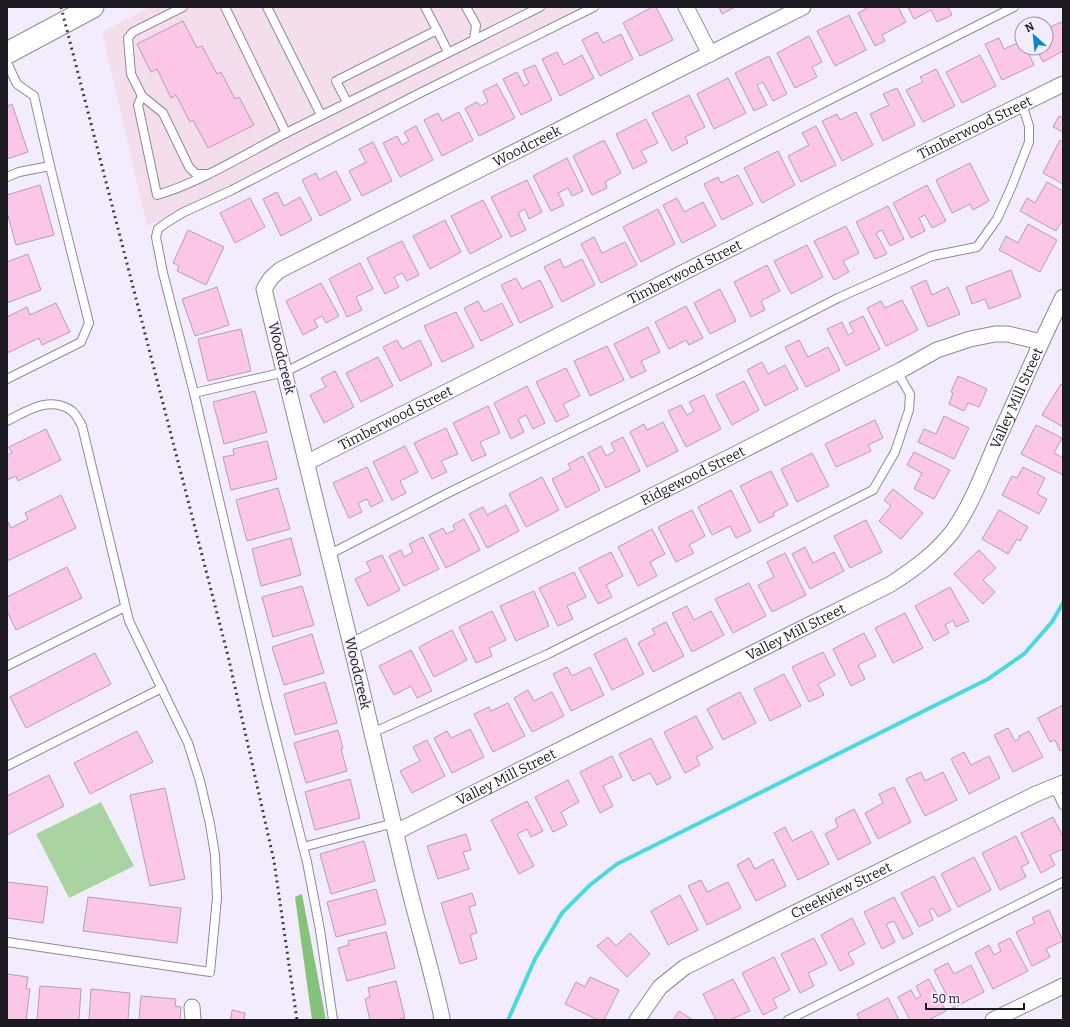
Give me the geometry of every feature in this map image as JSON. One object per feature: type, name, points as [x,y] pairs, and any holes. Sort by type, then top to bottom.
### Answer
[{"type":"main road","points":[[7,53],[93,7]]},
{"type":"street","points":[[686,7],[710,54]]},
{"type":"street","name":"Woodcreek","points":[[441,1020],[442,1018],[438,999],[412,901],[308,462],[264,289],[271,278],[280,270],[803,7]]},
{"type":"street","name":"Timberwood Street","points":[[308,462],[819,204],[1063,84]]},
{"type":"street","name":"Valley Mill Street","points":[[395,828],[891,584],[935,551],[953,530],[966,509],[980,481],[1041,342],[1063,298]]},
{"type":"street","name":"Ridgewood Street","points":[[352,646],[897,372],[937,350],[970,339],[995,334],[1008,334],[1041,342]]},
{"type":"street","name":"Creekview Street","points":[[637,1020],[660,987],[685,967],[1058,784]]},
{"type":"street","points":[[994,1020],[1063,986]]},
{"type":"lane","points":[[183,7],[133,32],[128,38],[131,74],[142,96],[163,113],[190,167],[196,174],[208,174]]},
{"type":"lane","points":[[225,7],[286,133]]},
{"type":"lane","points":[[267,7],[321,115]]},
{"type":"lane","points":[[425,7],[448,52]]},
{"type":"lane","points":[[466,7],[476,25],[474,40]]},
{"type":"lane","points":[[142,96],[138,105],[157,195],[169,192],[208,174],[321,115],[540,7]]},
{"type":"lane","points":[[333,1020],[320,930],[303,847],[265,696],[194,393],[163,273],[156,237],[158,229],[182,214],[232,190],[418,94],[594,7]]},
{"type":"lane","points":[[194,393],[285,372],[1014,7]]},
{"type":"lane","points":[[347,102],[336,81],[436,30]]},
{"type":"lane","points":[[7,63],[17,84],[34,96],[88,323],[81,342],[7,379]]},
{"type":"lane","points":[[330,554],[448,493],[698,370],[838,298],[932,256],[977,247],[997,218],[1011,188],[1029,142],[1029,126],[1022,104]]},
{"type":"lane","points":[[7,177],[19,172],[50,166]]},
{"type":"lane","points":[[372,733],[548,654],[873,490],[895,452],[909,410],[910,394],[897,372]]},
{"type":"lane","points":[[7,421],[40,404],[59,404],[73,411],[82,426],[129,621],[188,743],[200,781],[210,824],[217,898],[210,972],[7,942]]},
{"type":"lane","points":[[7,666],[125,607]]},
{"type":"lane","points":[[7,766],[162,688]]},
{"type":"lane","points":[[1058,784],[1063,805]]},
{"type":"lane","points":[[303,847],[395,828]]},
{"type":"lane","points":[[788,1020],[1063,882]]},
{"type":"shaded area","points":[[150,7],[585,7],[147,226],[102,32]]},
{"type":"green space","points":[[101,802],[134,866],[69,898],[36,834]]},
{"type":"green space","points":[[302,894],[326,1020],[312,1020],[295,897]]},
{"type":"building","points":[[652,7],[656,7],[673,40],[640,56],[623,23]]},
{"type":"building","points":[[719,7],[735,7],[722,14]]},
{"type":"building","points":[[869,7],[898,7],[906,22],[882,35],[885,41],[875,46],[858,13]]},
{"type":"building","points":[[908,7],[948,7],[952,15],[937,22],[931,10],[914,19]]},
{"type":"building","points":[[849,15],[866,50],[835,66],[817,31]]},
{"type":"building","points":[[183,21],[197,48],[202,46],[217,74],[221,72],[235,99],[239,97],[254,125],[208,148],[193,120],[190,122],[176,95],[171,98],[157,69],[151,72],[137,44]]},
{"type":"building","points":[[1061,22],[1063,25],[1063,51],[1054,56],[1054,25]]},
{"type":"building","points":[[597,32],[603,43],[621,34],[633,59],[600,76],[582,40]]},
{"type":"building","points":[[809,36],[822,62],[812,67],[817,77],[795,88],[777,53]]},
{"type":"building","points":[[999,38],[1004,49],[1014,45],[1014,56],[1030,56],[1034,65],[1002,80],[985,44]]},
{"type":"building","points":[[557,52],[564,65],[582,55],[594,78],[560,96],[542,59]]},
{"type":"building","points":[[980,55],[996,86],[962,103],[946,72]]},
{"type":"building","points":[[769,56],[787,94],[773,101],[763,82],[757,85],[767,105],[754,111],[735,73]]},
{"type":"building","points":[[1040,56],[1054,56],[1043,62]]},
{"type":"building","points":[[535,65],[552,100],[521,115],[503,79],[517,72],[524,86],[529,83],[523,70]]},
{"type":"building","points":[[936,69],[955,106],[923,122],[906,90],[923,82],[920,77]]},
{"type":"building","points":[[728,78],[746,113],[714,129],[697,94]]},
{"type":"building","points":[[497,84],[515,118],[479,136],[465,108],[477,102],[480,106],[488,102],[483,91]]},
{"type":"building","points":[[897,88],[915,125],[883,141],[870,114],[889,105],[883,94]]},
{"type":"building","points":[[689,95],[705,127],[685,137],[688,143],[672,151],[652,113]]},
{"type":"building","points":[[12,104],[28,152],[7,159],[7,106]]},
{"type":"building","points":[[459,112],[473,140],[442,156],[424,120],[438,113],[442,121]]},
{"type":"building","points":[[856,112],[873,145],[842,161],[822,121],[837,114],[840,120]]},
{"type":"building","points":[[1059,116],[1063,118],[1063,132],[1053,127]]},
{"type":"building","points":[[646,119],[658,143],[641,151],[647,162],[633,169],[616,134]]},
{"type":"building","points":[[416,126],[433,160],[400,177],[383,143],[397,136],[402,145],[409,141],[404,132]]},
{"type":"building","points":[[816,126],[836,165],[801,182],[788,156],[809,145],[802,133]]},
{"type":"building","points":[[604,140],[621,173],[605,182],[607,188],[592,195],[573,156]]},
{"type":"building","points":[[1060,140],[1063,142],[1063,184],[1043,173]]},
{"type":"building","points":[[373,142],[392,181],[362,196],[349,171],[366,162],[359,149]]},
{"type":"building","points":[[778,151],[795,185],[762,203],[744,168]]},
{"type":"building","points":[[567,158],[583,191],[572,196],[568,188],[558,193],[564,205],[551,211],[533,176]]},
{"type":"building","points":[[970,163],[989,201],[973,210],[970,204],[952,213],[936,180]]},
{"type":"building","points":[[336,171],[351,200],[320,216],[302,180],[316,173],[319,180]]},
{"type":"building","points":[[738,175],[753,204],[722,220],[704,184],[718,177],[721,183]]},
{"type":"building","points":[[527,180],[542,212],[529,219],[525,209],[518,213],[526,230],[511,237],[491,197]]},
{"type":"building","points":[[1047,182],[1063,191],[1063,219],[1056,231],[1020,211],[1027,198],[1035,203]]},
{"type":"building","points":[[40,185],[54,235],[16,245],[7,212],[7,195]]},
{"type":"building","points":[[927,185],[946,221],[932,228],[925,215],[919,218],[925,231],[911,238],[893,203]]},
{"type":"building","points":[[277,192],[284,206],[300,197],[312,220],[281,236],[263,199]]},
{"type":"building","points":[[250,198],[265,227],[235,243],[220,213]]},
{"type":"building","points":[[677,198],[684,212],[703,202],[716,226],[682,243],[663,205]]},
{"type":"building","points":[[483,200],[502,237],[470,254],[451,216]]},
{"type":"building","points":[[888,206],[904,239],[890,246],[882,230],[876,233],[887,254],[875,259],[856,222]]},
{"type":"building","points":[[658,209],[675,244],[641,262],[623,227]]},
{"type":"building","points":[[445,220],[461,252],[430,269],[413,236]]},
{"type":"building","points":[[1028,224],[1057,240],[1040,272],[999,250],[1006,236],[1018,243]]},
{"type":"building","points":[[846,226],[859,253],[843,261],[849,272],[834,280],[814,241]]},
{"type":"building","points":[[188,230],[224,247],[206,285],[177,271],[179,266],[173,263]]},
{"type":"building","points":[[594,237],[602,253],[625,242],[637,265],[601,283],[581,244]]},
{"type":"building","points":[[402,241],[419,275],[407,281],[402,273],[394,277],[399,287],[385,294],[367,258]]},
{"type":"building","points":[[807,245],[823,277],[791,294],[774,261]]},
{"type":"building","points":[[28,254],[41,290],[7,303],[7,262]]},
{"type":"building","points":[[560,259],[564,268],[582,259],[595,285],[562,302],[544,267]]},
{"type":"building","points":[[360,263],[373,289],[356,297],[362,310],[347,317],[329,279]]},
{"type":"building","points":[[767,265],[780,291],[761,301],[765,310],[751,317],[734,282]]},
{"type":"building","points":[[1011,270],[1021,297],[989,309],[985,299],[972,304],[966,287]]},
{"type":"building","points":[[516,278],[522,289],[540,280],[553,307],[520,323],[501,285]]},
{"type":"building","points":[[926,280],[932,295],[948,287],[960,314],[928,327],[911,287]]},
{"type":"building","points":[[321,283],[339,316],[326,323],[322,316],[314,320],[318,327],[303,335],[286,301]]},
{"type":"building","points":[[217,287],[229,325],[195,336],[182,299]]},
{"type":"building","points":[[720,289],[736,321],[710,334],[694,303]]},
{"type":"building","points":[[902,300],[918,330],[886,346],[867,308],[881,301],[885,308]]},
{"type":"building","points":[[478,301],[484,312],[502,303],[513,325],[481,341],[464,308]]},
{"type":"building","points":[[56,303],[70,332],[42,345],[39,338],[7,353],[7,317],[27,307],[30,315]]},
{"type":"building","points":[[686,306],[703,338],[689,345],[686,340],[669,349],[655,322]]},
{"type":"building","points":[[456,312],[474,347],[442,362],[424,326]]},
{"type":"building","points":[[863,316],[880,349],[846,366],[827,329],[842,322],[848,335],[854,332],[849,323]]},
{"type":"building","points":[[648,327],[660,352],[641,361],[646,371],[631,378],[614,344]]},
{"type":"building","points":[[241,329],[251,371],[208,381],[198,339]]},
{"type":"building","points":[[397,340],[402,349],[420,340],[432,365],[400,381],[383,347]]},
{"type":"building","points":[[799,340],[808,357],[828,347],[840,370],[806,387],[785,347]]},
{"type":"building","points":[[607,346],[624,380],[590,396],[574,361]]},
{"type":"building","points":[[378,357],[393,386],[361,402],[346,373]]},
{"type":"building","points":[[762,362],[768,374],[785,365],[798,389],[765,406],[747,370]]},
{"type":"building","points":[[566,368],[580,396],[563,404],[569,416],[556,422],[536,382]]},
{"type":"building","points":[[335,371],[354,407],[324,423],[310,395],[326,387],[321,378]]},
{"type":"building","points":[[958,376],[987,389],[979,407],[968,403],[964,411],[949,404],[953,393],[951,392]]},
{"type":"building","points":[[744,381],[759,410],[732,425],[716,395]]},
{"type":"building","points":[[1061,384],[1063,385],[1063,427],[1042,415]]},
{"type":"building","points":[[527,386],[545,423],[533,429],[526,415],[518,419],[524,432],[511,439],[494,403]]},
{"type":"building","points":[[255,391],[267,432],[224,444],[213,402]]},
{"type":"building","points":[[704,395],[721,429],[686,447],[668,411],[681,405],[687,415],[694,411],[689,402]]},
{"type":"building","points":[[488,406],[500,433],[480,442],[486,455],[472,461],[453,423]]},
{"type":"building","points":[[944,416],[969,428],[954,459],[918,442],[924,429],[936,434]]},
{"type":"building","points":[[875,420],[883,438],[868,445],[871,451],[836,467],[825,444]]},
{"type":"building","points":[[663,422],[678,451],[647,467],[630,432],[644,424],[647,430]]},
{"type":"building","points":[[1036,425],[1062,438],[1054,453],[1063,458],[1063,475],[1021,454]]},
{"type":"building","points":[[446,428],[458,454],[441,461],[447,472],[432,479],[414,443]]},
{"type":"building","points":[[46,429],[61,460],[18,481],[16,476],[7,480],[7,455],[12,453],[9,447]]},
{"type":"building","points":[[623,437],[640,471],[606,488],[588,453],[601,446],[606,456],[615,451],[611,443]]},
{"type":"building","points":[[267,441],[277,479],[231,490],[223,457],[234,455],[233,449]]},
{"type":"building","points":[[405,446],[418,472],[400,481],[406,493],[392,500],[373,462]]},
{"type":"building","points":[[914,452],[950,470],[934,499],[914,489],[922,473],[907,465]]},
{"type":"building","points":[[812,453],[829,486],[797,502],[781,469]]},
{"type":"building","points":[[583,456],[600,490],[566,508],[552,479],[571,469],[568,464]]},
{"type":"building","points":[[367,467],[383,501],[371,507],[367,499],[358,503],[362,512],[349,518],[333,483]]},
{"type":"building","points":[[1023,467],[1045,478],[1037,494],[1047,499],[1039,514],[1002,495],[1012,476],[1017,478]]},
{"type":"building","points":[[771,471],[788,505],[773,513],[774,516],[759,523],[740,486]]},
{"type":"building","points":[[542,477],[559,510],[526,527],[509,494]]},
{"type":"building","points":[[278,488],[290,529],[247,541],[236,500]]},
{"type":"building","points":[[893,489],[923,513],[901,539],[879,521],[891,506],[884,500]]},
{"type":"building","points":[[731,490],[751,531],[736,538],[730,526],[712,535],[698,507]]},
{"type":"building","points":[[61,495],[76,528],[7,561],[7,523],[8,522],[11,528],[28,519],[25,513]]},
{"type":"building","points":[[506,505],[519,531],[487,548],[469,514],[483,507],[487,515]]},
{"type":"building","points":[[692,510],[705,536],[689,545],[694,553],[676,562],[658,527]]},
{"type":"building","points":[[999,510],[1028,527],[1020,541],[1017,539],[1008,554],[982,539]]},
{"type":"building","points":[[464,519],[480,550],[446,568],[429,535],[443,528],[446,534],[455,530],[453,525]]},
{"type":"building","points":[[866,520],[882,552],[850,568],[834,536]]},
{"type":"building","points":[[652,529],[665,554],[650,562],[657,576],[638,586],[618,547]]},
{"type":"building","points":[[423,537],[439,569],[404,586],[389,556],[401,550],[404,557],[413,552],[409,544]]},
{"type":"building","points":[[291,538],[301,575],[261,586],[252,549]]},
{"type":"building","points":[[805,547],[813,563],[834,552],[844,571],[810,589],[792,554]]},
{"type":"building","points":[[979,550],[996,568],[983,580],[995,592],[983,604],[954,574]]},
{"type":"building","points":[[611,552],[623,576],[606,585],[612,597],[598,604],[579,568]]},
{"type":"building","points":[[785,553],[806,595],[772,612],[758,585],[774,577],[767,562]]},
{"type":"building","points":[[382,555],[400,590],[368,606],[355,579],[371,571],[366,562]]},
{"type":"building","points":[[67,567],[82,598],[16,630],[7,611],[7,597]]},
{"type":"building","points":[[574,572],[586,597],[567,606],[573,619],[558,626],[539,588]]},
{"type":"building","points":[[749,583],[766,616],[733,633],[715,599]]},
{"type":"building","points":[[302,586],[314,625],[273,637],[262,597]]},
{"type":"building","points":[[950,587],[969,621],[956,627],[953,620],[945,625],[949,633],[934,641],[915,606]]},
{"type":"building","points":[[534,591],[549,626],[516,641],[500,606]]},
{"type":"building","points":[[687,606],[694,620],[711,611],[724,635],[692,652],[672,613]]},
{"type":"building","points":[[492,611],[506,640],[489,648],[492,656],[476,663],[459,627]]},
{"type":"building","points":[[905,613],[923,648],[893,663],[875,628]]},
{"type":"building","points":[[666,622],[684,656],[653,672],[638,643],[655,634],[652,629]]},
{"type":"building","points":[[452,630],[467,660],[434,677],[419,647]]},
{"type":"building","points":[[864,633],[876,656],[858,665],[865,679],[851,686],[833,649]]},
{"type":"building","points":[[312,634],[324,673],[284,685],[272,647]]},
{"type":"building","points":[[626,638],[644,674],[612,690],[594,654]]},
{"type":"building","points":[[411,650],[432,691],[417,698],[411,686],[394,695],[379,666]]},
{"type":"building","points":[[823,652],[835,675],[818,684],[824,695],[809,702],[792,667]]},
{"type":"building","points":[[95,653],[111,684],[26,728],[10,697]]},
{"type":"building","points":[[567,667],[572,676],[590,667],[604,695],[571,711],[553,674]]},
{"type":"building","points":[[784,674],[801,706],[770,721],[754,689]]},
{"type":"building","points":[[325,682],[337,723],[295,735],[284,694]]},
{"type":"building","points":[[528,690],[534,701],[552,692],[564,716],[532,732],[514,698]]},
{"type":"building","points":[[740,692],[756,723],[723,740],[707,709]]},
{"type":"building","points":[[508,703],[525,736],[493,752],[474,714],[489,707],[491,711]]},
{"type":"building","points":[[1063,705],[1063,749],[1060,751],[1055,740],[1050,742],[1038,718]]},
{"type":"building","points":[[696,716],[713,748],[696,757],[700,765],[685,773],[664,732]]},
{"type":"building","points":[[1008,728],[1015,741],[1020,738],[1019,736],[1029,731],[1043,757],[1013,772],[994,735]]},
{"type":"building","points":[[470,729],[484,757],[452,773],[434,738],[447,731],[451,738]]},
{"type":"building","points":[[338,730],[347,771],[306,783],[294,743]]},
{"type":"building","points":[[137,731],[153,762],[90,794],[74,763]]},
{"type":"building","points":[[651,738],[671,778],[657,785],[650,773],[633,781],[619,754]]},
{"type":"building","points":[[427,740],[445,776],[412,793],[400,771],[420,761],[413,747]]},
{"type":"building","points":[[964,752],[971,765],[989,756],[1000,778],[969,794],[951,759]]},
{"type":"building","points":[[612,756],[622,777],[603,786],[613,806],[600,813],[580,772]]},
{"type":"building","points":[[921,772],[925,781],[943,772],[957,800],[925,816],[906,779]]},
{"type":"building","points":[[49,775],[64,806],[7,835],[7,796]]},
{"type":"building","points":[[350,779],[360,818],[315,830],[305,792]]},
{"type":"building","points":[[568,780],[579,802],[561,812],[567,825],[553,832],[535,797]]},
{"type":"building","points":[[894,787],[911,822],[878,839],[865,813],[883,803],[879,794]]},
{"type":"building","points":[[165,788],[185,879],[150,886],[130,795]]},
{"type":"building","points":[[527,801],[543,831],[531,837],[527,829],[517,834],[534,866],[519,874],[491,820]]},
{"type":"building","points":[[854,809],[871,843],[838,860],[825,834],[838,827],[835,819]]},
{"type":"building","points":[[1053,817],[1063,837],[1063,849],[1050,855],[1055,865],[1041,873],[1021,833]]},
{"type":"building","points":[[785,827],[792,841],[812,831],[829,864],[798,880],[774,833]]},
{"type":"building","points":[[466,834],[471,850],[463,852],[469,869],[438,879],[427,846]]},
{"type":"building","points":[[1016,836],[1029,863],[1021,867],[1026,877],[1000,890],[982,853]]},
{"type":"building","points":[[364,841],[375,881],[331,894],[320,854]]},
{"type":"building","points":[[974,857],[991,890],[958,907],[941,874]]},
{"type":"building","points":[[749,858],[755,869],[773,859],[786,886],[756,901],[737,865]]},
{"type":"building","points":[[934,876],[951,910],[938,917],[933,908],[929,910],[933,920],[919,927],[901,893]]},
{"type":"building","points":[[701,880],[707,892],[728,882],[741,908],[707,925],[688,886]]},
{"type":"building","points":[[7,882],[48,887],[43,923],[7,918]]},
{"type":"building","points":[[376,889],[386,924],[336,937],[327,902]]},
{"type":"building","points":[[472,893],[476,905],[469,907],[477,933],[470,935],[477,959],[460,964],[441,903]]},
{"type":"building","points":[[680,895],[698,930],[668,945],[651,911]]},
{"type":"building","points":[[88,897],[181,908],[177,943],[83,931]]},
{"type":"building","points":[[894,897],[913,934],[903,939],[894,921],[886,924],[895,942],[882,949],[864,912]]},
{"type":"building","points":[[1049,910],[1063,941],[1046,949],[1050,957],[1032,966],[1016,932],[1035,923],[1032,918]]},
{"type":"building","points":[[852,918],[865,944],[848,953],[854,964],[840,971],[821,935]]},
{"type":"building","points":[[386,932],[395,968],[347,981],[338,948],[349,945],[348,941]]},
{"type":"building","points":[[630,933],[650,954],[627,977],[597,946],[608,937],[616,946]]},
{"type":"building","points":[[814,938],[827,964],[808,973],[814,986],[800,993],[781,954]]},
{"type":"building","points":[[1010,938],[1028,971],[993,989],[975,953],[989,945],[994,955],[1001,951],[998,944]]},
{"type":"building","points":[[774,957],[790,990],[773,999],[777,1008],[763,1015],[742,973]]},
{"type":"building","points":[[948,963],[954,974],[971,965],[984,992],[953,1008],[934,970]]},
{"type":"building","points":[[7,974],[28,977],[26,989],[30,989],[26,1020],[7,1020]]},
{"type":"building","points":[[590,977],[619,990],[604,1020],[598,1020],[565,1004],[576,982],[585,987]]},
{"type":"building","points":[[733,979],[750,1011],[730,1020],[716,1020],[703,994]]},
{"type":"building","points":[[929,979],[946,1011],[929,1020],[910,1020],[898,997],[911,990],[916,999],[921,996],[916,986]]},
{"type":"building","points":[[396,981],[405,1018],[394,1020],[370,1020],[365,999],[370,997],[368,988]]},
{"type":"building","points":[[40,986],[81,989],[79,1020],[37,1020]]},
{"type":"building","points":[[91,989],[130,993],[128,1020],[89,1020]]},
{"type":"building","points":[[141,996],[176,999],[175,1006],[181,1007],[180,1020],[139,1020]]},
{"type":"building","points":[[888,998],[899,1020],[860,1020],[857,1014]]},
{"type":"building","points":[[232,1010],[245,1013],[244,1020],[231,1019]]},
{"type":"building","points":[[679,1011],[693,1020],[673,1020]]},
{"type":"waterway","points":[[508,1020],[535,959],[562,913],[590,885],[617,864],[988,679],[1024,654],[1052,622],[1063,603]]},
{"type":"railway","points":[[61,7],[228,656],[274,861],[297,1020]]}]
